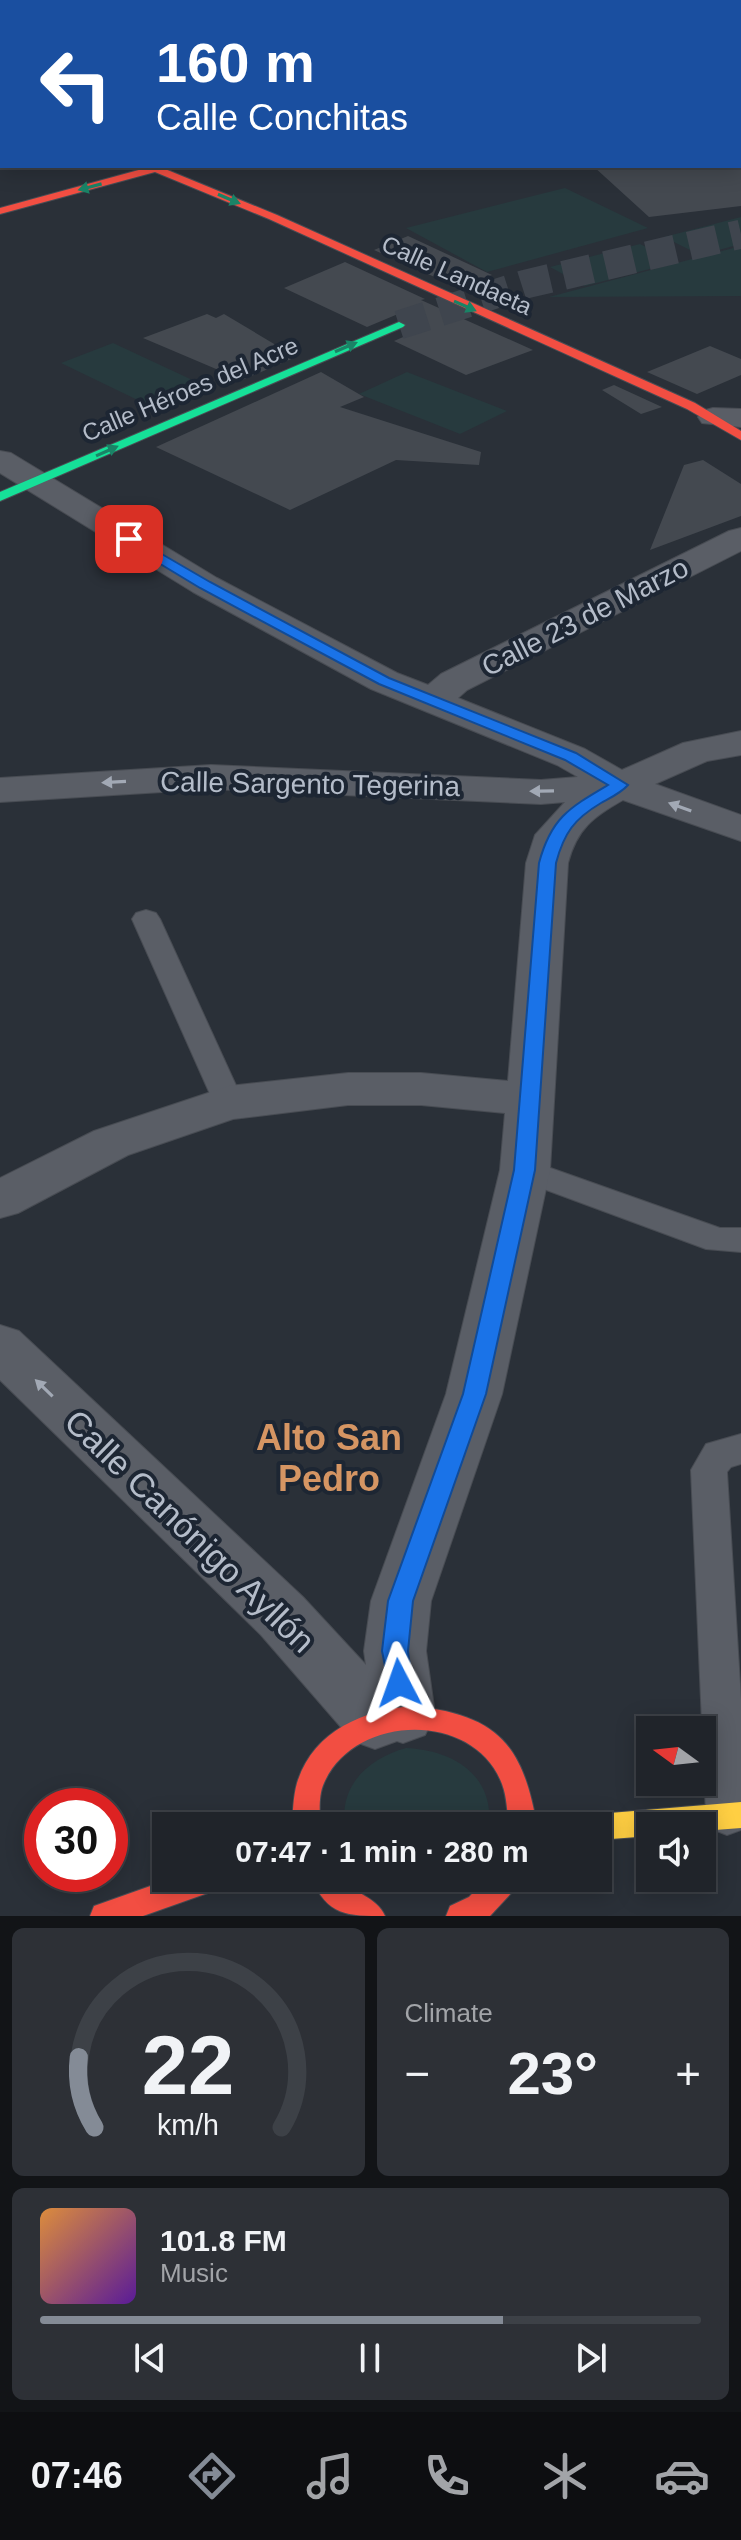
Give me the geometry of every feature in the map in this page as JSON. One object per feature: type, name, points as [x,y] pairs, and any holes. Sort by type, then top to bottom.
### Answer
[{"type":"main road","points":[[0,211],[153,168]]},
{"type":"main road","name":"Calle Landaeta","points":[[159,168],[727,418],[741,436]]},
{"type":"main road","name":"Calle Héroes del Acre","points":[[0,497],[399,325]]},
{"type":"main road","points":[[307,1812],[309,1791],[318,1767],[334,1747],[353,1731],[389,1717],[430,1715],[457,1723],[482,1737],[500,1756],[515,1780],[523,1812]]},
{"type":"main road","points":[[612,1826],[734,1815]]},
{"type":"main road","points":[[104,1916],[172,1892]]},
{"type":"main road","points":[[336,1892],[371,1916]]},
{"type":"main road","points":[[460,1916],[479,1907],[493,1892]]},
{"type":"street","points":[[0,460],[205,585],[384,681],[571,757],[620,785],[741,829]]},
{"type":"street","name":"Calle 23 de Marzo","points":[[432,701],[454,682],[741,538]]},
{"type":"street","points":[[389,1717],[401,1601],[474,1394],[525,1170],[547,863],[555,835],[584,806],[620,785],[697,751],[741,743]]},
{"type":"street","name":"Calle Sargento Tegerina","points":[[0,790],[211,777],[541,792],[620,785]]},
{"type":"street","points":[[0,1200],[111,1143],[229,1103],[348,1089],[421,1089],[528,1099]]},
{"type":"street","name":"Calle Canónigo Ayllón","points":[[0,1346],[389,1717]]},
{"type":"lane","points":[[146,919],[229,1103]]},
{"type":"lane","points":[[525,1170],[718,1240],[741,1240]]},
{"type":"lane","points":[[734,1815],[709,1470],[719,1455],[741,1449]]},
{"type":"green space","points":[[565,188],[648,228],[487,272],[406,228]]},
{"type":"green space","points":[[741,217],[741,244],[700,255],[664,237]]},
{"type":"green space","points":[[640,244],[676,262],[585,286],[550,267]]},
{"type":"green space","points":[[741,246],[741,296],[549,297]]},
{"type":"green space","points":[[113,343],[201,384],[148,405],[61,363]]},
{"type":"green space","points":[[407,372],[507,411],[460,434],[359,394]]},
{"type":"green space","points":[[406,1748],[423,1750],[454,1760],[467,1768],[485,1792],[489,1812],[344,1812],[352,1786],[360,1775],[380,1758]]},
{"type":"building","points":[[595,168],[741,168],[741,206],[649,217]]},
{"type":"building","points":[[408,236],[492,275],[457,287],[374,250]]},
{"type":"building","points":[[345,262],[533,350],[466,375],[394,341],[410,334],[416,327],[410,316],[398,314],[367,327],[284,288]]},
{"type":"building","points":[[207,314],[216,318],[224,314],[296,357],[242,380],[143,338]]},
{"type":"building","points":[[710,346],[741,359],[741,375],[697,394],[647,372]]},
{"type":"building","points":[[321,372],[364,397],[340,407],[481,452],[479,465],[396,460],[290,510],[156,447]]},
{"type":"building","points":[[614,385],[662,407],[641,414],[602,390]]},
{"type":"building","points":[[703,460],[741,484],[741,516],[650,550],[684,465]]},
{"type":"tunnel","points":[[399,325],[526,284],[741,234]]},
{"type":"traffic: fast","points":[[0,497],[399,325]]},
{"type":"traffic: slow","points":[[612,1826],[741,1815]]},
{"type":"traffic: jam","points":[[154,168],[273,217],[691,406],[741,436]]},
{"type":"traffic: jam","points":[[0,211],[158,168]]},
{"type":"traffic: jam","points":[[307,1812],[312,1778],[326,1756],[344,1739],[365,1727],[413,1717],[438,1720],[462,1728],[491,1746],[514,1778],[521,1812]]},
{"type":"traffic: jam","points":[[104,1916],[172,1892]]},
{"type":"traffic: jam","points":[[336,1892],[371,1916]]},
{"type":"traffic: jam","points":[[460,1916],[479,1907],[493,1892]]},
{"type":"district","name":"Alto San Pedro","points":[[329,1458]]},
{"type":"route","points":[[129,539],[205,585],[384,681],[571,757],[620,785],[584,806],[568,821],[555,835],[547,863],[525,1170],[474,1394],[401,1601],[395,1651],[399,1683]]}]
